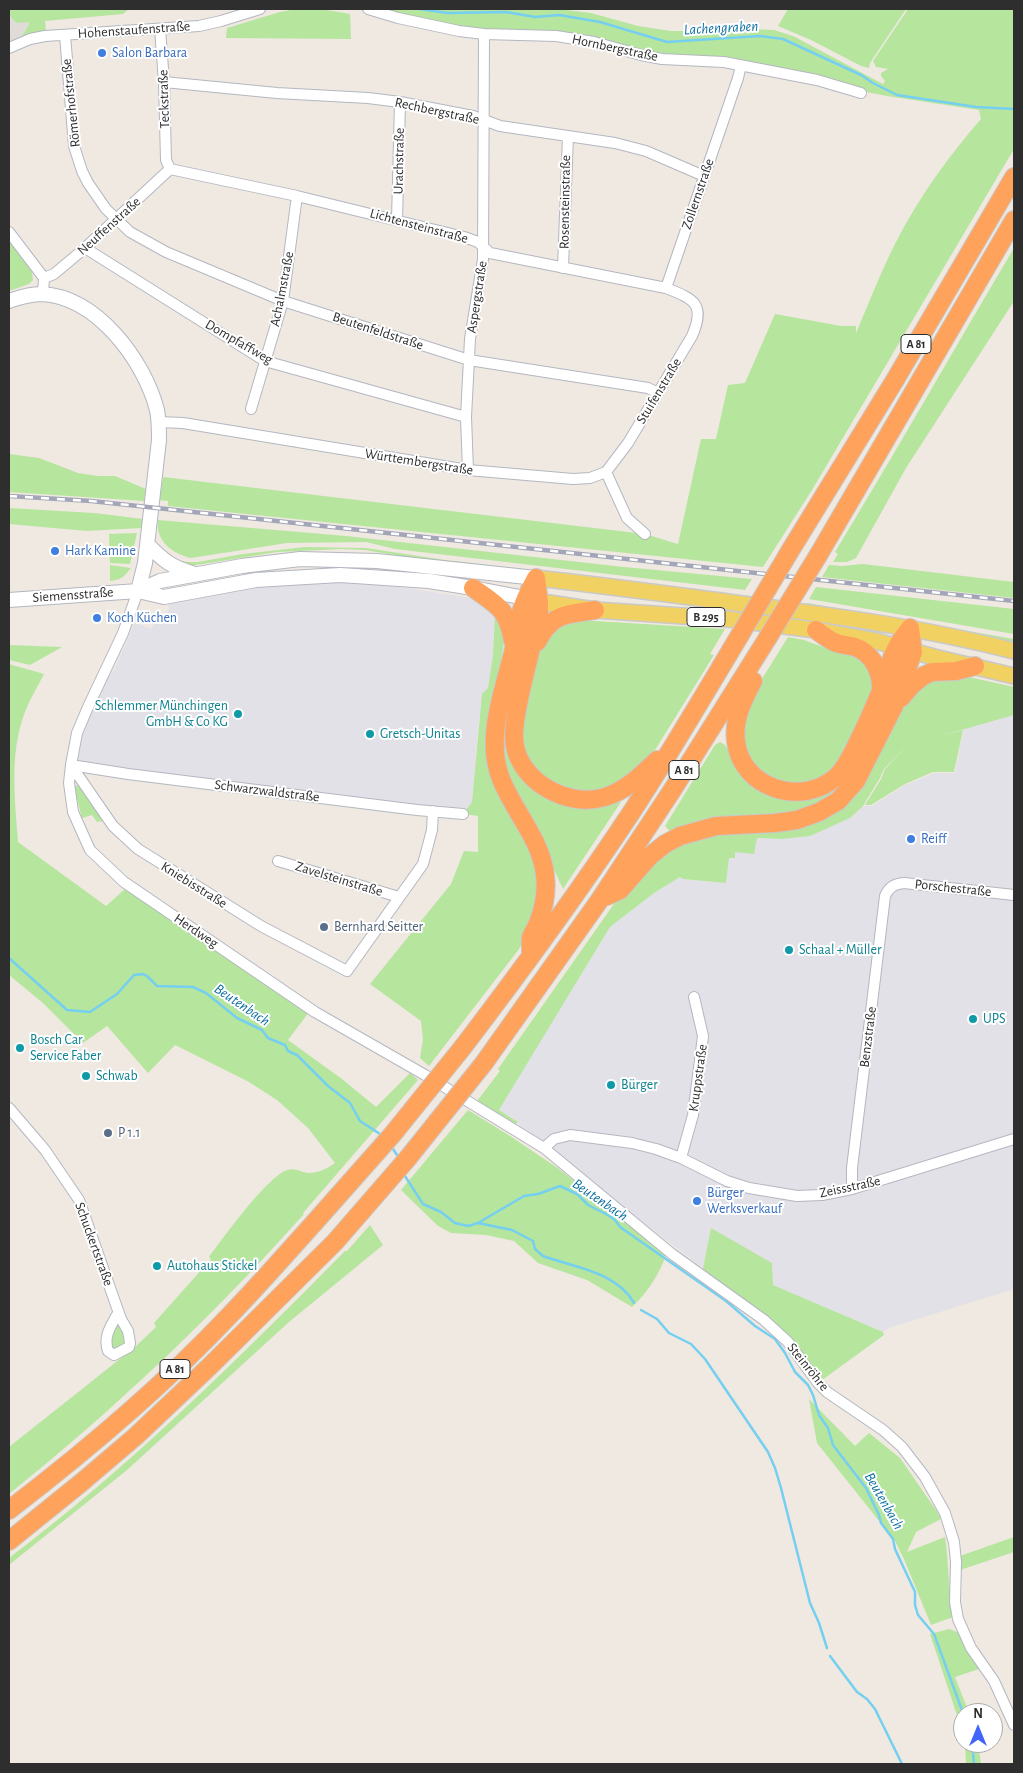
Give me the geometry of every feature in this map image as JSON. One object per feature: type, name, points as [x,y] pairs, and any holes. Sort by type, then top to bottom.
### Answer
[{"type":"highway","name":"A 81","points":[[9,1510],[86,1448],[229,1317],[392,1135],[531,956],[599,861],[676,742],[895,380],[1014,177]]},
{"type":"highway","name":"A 81","points":[[9,1541],[136,1436],[246,1331],[335,1242],[408,1158],[484,1063],[599,900],[772,639],[824,554],[837,523],[1014,220]]},
{"type":"highway","points":[[531,956],[531,937],[543,909],[546,893],[545,875],[542,858],[536,844],[500,779],[495,751],[497,719],[522,652],[537,620],[532,600],[536,578]]},
{"type":"highway","points":[[473,588],[504,613],[522,652],[514,736],[517,753],[526,770],[547,788],[562,796],[591,800],[604,798],[617,793],[638,777],[676,742]]},
{"type":"highway","points":[[522,652],[556,618],[595,610]]},
{"type":"highway","name":"A 81","points":[[772,639],[741,702],[736,718],[736,742],[742,761],[754,777],[766,785],[780,790],[801,793],[823,786],[835,778],[847,764],[881,692],[905,649],[910,628]]},
{"type":"highway","points":[[816,630],[832,641],[857,648],[868,655],[874,662],[880,675],[881,692]]},
{"type":"highway","points":[[894,706],[905,649]]},
{"type":"highway","points":[[599,900],[620,890],[650,856],[665,844],[680,836],[716,826],[797,820],[819,812],[838,801],[856,781],[894,706],[912,685],[923,676],[932,672],[956,671],[975,666]]},
{"type":"main road","points":[[12,298],[43,294],[73,302],[86,308],[110,329],[129,352],[151,394],[159,422],[159,440],[145,567],[138,591]]},
{"type":"main road","points":[[148,545],[176,569],[197,574]]},
{"type":"main road","points":[[138,591],[160,581],[270,562],[300,559],[353,559],[536,578]]},
{"type":"main road","points":[[340,575],[351,569],[354,565],[353,559]]},
{"type":"main road","points":[[138,591],[164,597],[256,580],[340,575],[429,582],[473,588],[532,600]]},
{"type":"main road","name":"B 295","points":[[536,578],[773,606],[910,628],[1014,652]]},
{"type":"main road","name":"Siemensstraße","points":[[9,600],[138,591]]},
{"type":"main road","name":"B 295","points":[[532,600],[595,610],[728,619],[816,630],[905,649],[1014,676]]},
{"type":"street","name":"Hohenstaufenstraße","points":[[9,48],[30,39],[45,36],[199,26],[260,9]]},
{"type":"street","name":"Hornbergstraße","points":[[368,9],[430,26],[484,34],[556,36],[603,44],[641,55],[724,62],[817,80],[861,93]]},
{"type":"street","name":"Teckstraße","points":[[160,29],[164,82],[166,160],[170,169]]},
{"type":"street","name":"Aspergstraße","points":[[468,470],[466,417],[470,338],[484,259],[484,34]]},
{"type":"street","name":"Römerhofstraße","points":[[65,35],[74,146],[88,183],[116,220]]},
{"type":"street","name":"Zollernstraße","points":[[666,288],[741,65]]},
{"type":"street","name":"Rechbergstraße","points":[[164,82],[400,102],[473,116],[500,126],[615,143],[646,151],[704,176]]},
{"type":"street","name":"Urachstraße","points":[[397,220],[400,102]]},
{"type":"street","name":"Rosensteinstraße","points":[[563,268],[568,136]]},
{"type":"street","name":"Neuffenstraße","points":[[44,278],[54,274],[85,248],[170,169]]},
{"type":"street","name":"Lichtensteinstraße","points":[[170,169],[297,196],[464,237],[478,242],[490,253],[666,288]]},
{"type":"street","name":"Achalmstraße","points":[[251,409],[283,300],[297,196]]},
{"type":"street","name":"Beutenfeldstraße","points":[[116,220],[130,232],[166,252],[283,300],[469,360],[648,388],[658,393]]},
{"type":"street","points":[[9,232],[44,278],[43,294]]},
{"type":"street","name":"Dompfaffweg","points":[[85,248],[266,361],[466,417]]},
{"type":"street","name":"Stuifenstraße","points":[[606,472],[628,443],[692,336],[699,318],[696,305],[692,300],[666,288]]},
{"type":"street","name":"Württembergstraße","points":[[159,422],[183,423],[468,470],[573,479],[590,478],[606,472]]},
{"type":"street","points":[[606,472],[627,518],[645,534]]},
{"type":"street","name":"Herdweg","points":[[138,591],[123,633],[77,734],[71,765],[69,783],[73,812],[90,850],[124,882],[315,1012],[425,1075],[544,1148]]},
{"type":"street","name":"Schwarzwaldstraße","points":[[71,765],[128,774],[464,814]]},
{"type":"street","name":"Kniebisstraße","points":[[71,765],[113,826],[138,849],[261,926],[347,970],[399,897]]},
{"type":"street","points":[[399,897],[423,864],[432,830],[432,811]]},
{"type":"street","name":"Zavelsteinstraße","points":[[278,860],[399,897]]},
{"type":"street","name":"Porschestraße","points":[[891,886],[904,883],[1014,895]]},
{"type":"street","name":"Benzstraße","points":[[852,1189],[852,1168],[859,1105],[885,896],[891,886]]},
{"type":"street","name":"Kruppstraße","points":[[681,1158],[693,1115],[703,1036],[694,997]]},
{"type":"street","name":"Schuckertstraße","points":[[9,1108],[45,1150],[79,1200],[118,1313]]},
{"type":"street","name":"Zeissstraße","points":[[544,1148],[554,1139],[570,1136],[632,1143],[681,1158],[726,1181],[772,1193],[797,1196],[822,1195],[852,1189],[1014,1139]]},
{"type":"street","name":"Steinröhre","points":[[544,1148],[672,1254],[764,1320],[788,1342],[818,1383],[827,1392],[883,1430],[912,1457],[936,1494],[945,1513],[954,1542],[956,1562],[955,1602],[958,1619],[970,1648],[989,1674],[1014,1726]]},
{"type":"shaded area","points":[[9,15],[16,23],[29,22],[29,24],[22,36],[9,43]]},
{"type":"shaded area","points":[[340,575],[362,583],[471,598],[495,612],[493,655],[488,688],[479,719],[472,802],[463,814],[71,765],[88,707],[114,670],[135,622],[151,629],[156,621],[169,610],[168,604],[239,582]]},
{"type":"shaded area","points":[[1014,715],[1014,1289],[892,1327],[883,1332],[773,1285],[711,1228],[703,1268],[633,1215],[583,1181],[520,1127],[518,1122],[499,1110],[610,927],[654,893],[680,877],[683,879],[726,883],[729,857],[756,838],[782,839],[810,836],[849,818],[863,806],[872,806],[905,785],[935,773],[955,773],[964,728]]},
{"type":"green space","points":[[9,9],[129,9],[123,14],[45,21],[46,31],[30,39],[22,36],[29,24],[16,23],[9,15]]},
{"type":"green space","points":[[296,9],[321,9],[350,14],[351,39],[226,38],[227,28]]},
{"type":"green space","points":[[381,9],[558,9],[591,13],[638,26],[671,31],[774,30],[793,36],[883,84],[885,81],[881,73],[888,69],[876,67],[873,61],[908,9],[1014,9],[1014,149],[812,490],[763,567],[168,506],[168,501],[158,500],[158,490],[161,491],[163,477],[645,534],[678,544],[701,439],[716,439],[728,385],[745,383],[775,314],[841,326],[856,326],[856,333],[880,276],[914,209],[957,148],[981,119],[979,110],[887,96],[691,58],[651,53],[594,36],[457,28]]},
{"type":"green space","points":[[788,9],[906,9],[870,63],[869,68],[861,66],[811,40],[778,26]]},
{"type":"green space","points":[[9,239],[32,272],[33,280],[29,284],[9,291]]},
{"type":"green space","points":[[1014,248],[1014,301],[906,468],[856,558],[847,562],[833,562],[838,554],[835,552]]},
{"type":"green space","points":[[9,454],[39,458],[78,473],[115,476],[146,489],[144,501],[9,492]]},
{"type":"green space","points":[[9,508],[94,513],[143,519],[141,528],[87,531],[9,524]]},
{"type":"green space","points":[[158,520],[346,536],[624,567],[752,579],[745,590],[395,549],[366,542],[287,543],[191,558],[172,550],[162,540],[159,534]]},
{"type":"green space","points":[[137,533],[130,564],[110,563],[109,534]]},
{"type":"green space","points":[[305,547],[366,548],[445,560],[704,590],[739,597],[418,559],[365,550],[341,549],[277,552],[190,566],[173,559],[198,562],[243,554]]},
{"type":"green space","points":[[863,564],[1014,582],[1014,598],[822,577],[829,565]]},
{"type":"green space","points":[[110,565],[131,568],[122,578],[110,581]]},
{"type":"green space","points":[[816,587],[1014,609],[1014,634],[809,599]]},
{"type":"green space","points":[[807,603],[1014,639],[1014,646],[866,614],[806,605]]},
{"type":"green space","points":[[495,612],[506,628],[497,690],[489,721],[538,871],[535,914],[519,949],[429,1066],[420,1058],[423,1039],[421,1021],[370,984],[451,884],[464,851],[478,852],[478,816],[463,814],[472,802],[482,694],[488,688],[493,655]]},
{"type":"green space","points":[[579,620],[725,629],[710,654],[714,655],[655,750],[641,768],[627,783],[591,795],[547,783],[529,760],[523,743],[524,715],[540,644],[563,623]]},
{"type":"green space","points":[[525,622],[529,623],[522,645],[509,710],[529,781],[621,802],[563,889],[548,857],[512,794],[500,746]]},
{"type":"green space","points":[[788,637],[849,652],[865,662],[874,685],[841,763],[817,782],[778,784],[747,761],[742,722],[752,695]]},
{"type":"green space","points":[[9,645],[62,647],[30,665],[9,660]]},
{"type":"green space","points":[[9,664],[44,674],[25,712],[17,744],[14,776],[18,842],[106,906],[125,889],[309,1012],[288,1040],[342,1079],[376,1107],[410,1073],[418,1080],[304,1214],[235,1289],[125,1395],[9,1494],[9,1447],[135,1347],[156,1327],[154,1323],[211,1259],[209,1257],[268,1184],[278,1175],[290,1169],[310,1173],[335,1163],[308,1128],[277,1100],[249,1082],[175,1045],[148,1073],[107,1026],[83,1043],[43,1003],[9,975]]},
{"type":"green space","points":[[891,677],[898,679],[854,771],[830,797],[803,812],[674,835],[665,826],[715,745],[720,742],[725,745],[745,774],[826,790]]},
{"type":"green space","points":[[969,677],[1014,687],[1014,715],[940,736],[963,730],[954,772],[933,772],[905,784],[871,805],[865,805],[881,779],[885,769],[908,744],[884,769],[863,806],[850,818],[810,836],[782,839],[757,838],[754,854],[735,852],[735,858],[729,858],[726,883],[683,879],[680,877],[654,893],[610,927],[499,1110],[518,1122],[512,1128],[474,1105],[500,1071],[498,1069],[621,894],[644,866],[693,835],[820,821],[844,807],[865,783],[908,696],[926,679]]},
{"type":"green space","points":[[78,785],[103,821],[97,822],[92,815],[82,818],[74,787]]},
{"type":"green space","points":[[468,1110],[559,1169],[666,1254],[652,1283],[632,1307],[587,1280],[538,1263],[514,1241],[486,1235],[451,1233],[438,1226],[401,1190]]},
{"type":"green space","points":[[370,1225],[383,1245],[289,1322],[127,1470],[9,1565],[9,1558],[98,1486],[183,1410],[347,1251]]},
{"type":"green space","points":[[711,1228],[772,1263],[773,1285],[883,1332],[884,1335],[818,1383],[790,1341],[709,1275],[703,1268]]},
{"type":"green space","points":[[118,1313],[130,1343],[114,1355],[106,1336]]},
{"type":"green space","points":[[809,1399],[855,1446],[869,1433],[900,1458],[938,1513],[941,1519],[916,1532],[907,1552],[945,1537],[953,1617],[931,1625],[895,1541],[817,1443]]},
{"type":"green space","points":[[1014,1537],[1014,1552],[960,1570],[960,1556]]},
{"type":"green space","points":[[949,1629],[960,1633],[979,1669],[955,1677],[965,1703],[953,1703],[930,1634]]},
{"type":"green space","points":[[965,1753],[979,1753],[981,1764],[966,1764]]},
{"type":"waterway","name":"Lachengraben","points":[[419,9],[448,13],[506,12],[535,17],[559,15],[600,22],[667,42],[760,36],[783,39],[861,75],[897,95],[976,107],[1014,109]]},
{"type":"waterway","name":"Beutenbach","points":[[9,958],[67,1010],[90,1012],[117,994],[134,975],[143,974],[157,986],[193,987],[206,993],[237,1018],[262,1030],[268,1038],[285,1045],[288,1051],[297,1055],[328,1086],[350,1103],[360,1121],[383,1136]]},
{"type":"waterway","name":"Beutenbach","points":[[391,1146],[399,1158]]},
{"type":"waterway","name":"Beutenbach","points":[[403,1173],[423,1204],[441,1212],[455,1223],[468,1226],[478,1223],[524,1196],[538,1194],[560,1186],[577,1194],[588,1205],[615,1220],[620,1227],[726,1301],[755,1326],[775,1339],[795,1372],[808,1385],[819,1415],[828,1428],[833,1445],[866,1488],[881,1523],[893,1539],[895,1549],[915,1592],[915,1605],[918,1615],[934,1634],[959,1703]]},
{"type":"waterway","points":[[478,1223],[512,1230],[533,1241],[535,1249],[543,1256],[606,1277],[617,1284],[634,1303]]},
{"type":"waterway","points":[[641,1310],[657,1319],[669,1333],[691,1344],[705,1359],[768,1452],[781,1488],[810,1603],[827,1648]]},
{"type":"waterway","points":[[830,1656],[857,1692],[867,1699],[875,1709],[902,1764]]},
{"type":"waterway","name":"Beutenbach","points":[[973,1753],[974,1764]]},
{"type":"railway","points":[[9,496],[91,501],[1014,601]]},
{"type":"place","name":"Salon Barbara","points":[[102,53]]},
{"type":"place","name":"Hark Kamine","points":[[55,551]]},
{"type":"place","name":"Koch Küchen","points":[[97,618]]},
{"type":"place","name":"Schlemmer Münchingen GmbH & Co KG","points":[[238,714]]},
{"type":"place","name":"Gretsch-Unitas","points":[[370,734]]},
{"type":"place","name":"Reiff","points":[[911,839]]},
{"type":"place","name":"Bernhard Seitter","points":[[324,927]]},
{"type":"place","name":"Schaal + Müller","points":[[789,950]]},
{"type":"place","name":"UPS","points":[[973,1019]]},
{"type":"place","name":"Bosch Car Service Faber","points":[[20,1048]]},
{"type":"place","name":"Schwab","points":[[86,1076]]},
{"type":"place","name":"Bürger","points":[[611,1085]]},
{"type":"place","name":"P 1.1","points":[[108,1133]]},
{"type":"place","name":"Bürger Werksverkauf","points":[[697,1201]]},
{"type":"place","name":"Autohaus Stickel","points":[[157,1266]]}]
